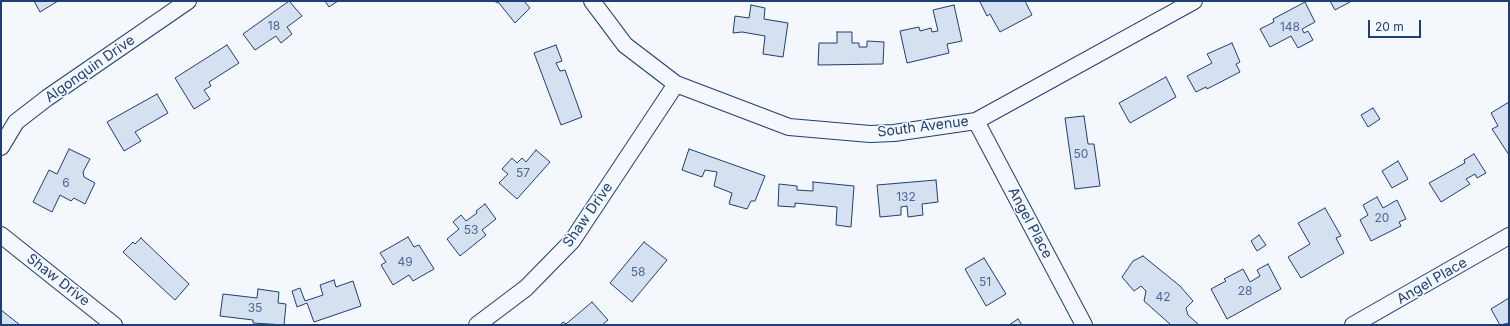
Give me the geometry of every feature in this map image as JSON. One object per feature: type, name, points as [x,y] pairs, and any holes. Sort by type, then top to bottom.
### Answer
[{"type":"street","name":"Algonquin Drive","points":[[1,147],[16,122],[48,98],[188,1]]},
{"type":"street","name":"South Avenue","points":[[592,1],[625,45],[676,84],[789,127],[870,134],[894,133],[976,121],[1194,1]]},
{"type":"street","name":"Shaw Drive","points":[[477,325],[526,288],[572,241],[676,84]]},
{"type":"street","name":"Angel Place","points":[[976,121],[1084,325]]},
{"type":"street","name":"Shaw Drive","points":[[1,235],[114,325]]},
{"type":"street","name":"Angel Place","points":[[1353,325],[1509,236]]},
{"type":"building","points":[[34,1],[58,1],[40,12]]},
{"type":"building","points":[[289,1],[302,16],[287,27],[292,34],[281,43],[276,36],[255,50],[243,34]]},
{"type":"building","points":[[325,1],[338,1],[329,7]]},
{"type":"building","points":[[493,1],[524,1],[530,8],[515,23],[499,3]]},
{"type":"building","points":[[1025,1],[1032,15],[1000,32],[990,14],[987,16],[980,2]]},
{"type":"building","points":[[1330,1],[1350,1],[1350,2],[1335,10]]},
{"type":"building","points":[[1305,2],[1315,22],[1302,29],[1304,33],[1308,31],[1313,40],[1298,48],[1291,36],[1270,47],[1260,29],[1274,22],[1273,19]]},
{"type":"building","points":[[751,5],[765,8],[764,19],[788,23],[783,57],[763,54],[765,36],[742,32],[733,33],[735,16],[749,18]]},
{"type":"building","points":[[954,5],[962,41],[947,44],[949,53],[907,63],[900,31],[919,27],[920,31],[931,28],[932,32],[938,31],[933,10]]},
{"type":"building","points":[[837,32],[852,32],[852,43],[859,43],[859,47],[867,47],[867,41],[884,42],[883,64],[818,65],[819,43],[837,43]]},
{"type":"building","points":[[1232,43],[1240,62],[1236,64],[1240,72],[1207,89],[1206,87],[1196,92],[1187,76],[1212,63],[1207,54]]},
{"type":"building","points":[[227,45],[239,63],[209,82],[211,86],[204,90],[210,99],[194,109],[175,78]]},
{"type":"building","points":[[556,45],[562,61],[556,63],[560,71],[565,70],[582,117],[561,125],[534,53]]},
{"type":"building","points":[[1166,77],[1176,97],[1130,123],[1119,103]]},
{"type":"building","points":[[157,94],[168,113],[135,132],[141,141],[124,151],[107,122]]},
{"type":"building","points":[[1509,102],[1509,155],[1492,129],[1498,126],[1491,113]]},
{"type":"building","points":[[1373,108],[1380,119],[1368,127],[1361,115]]},
{"type":"building","points":[[1084,116],[1088,144],[1094,144],[1100,186],[1075,189],[1065,118]]},
{"type":"building","points":[[69,149],[90,159],[83,172],[84,177],[95,183],[85,204],[74,198],[71,201],[60,195],[52,212],[33,202],[49,170],[57,174]]},
{"type":"building","points":[[689,149],[765,176],[755,201],[751,201],[747,209],[729,204],[732,193],[714,186],[717,172],[705,170],[702,177],[682,170]]},
{"type":"building","points":[[536,150],[550,162],[517,199],[499,183],[508,174],[502,169],[512,158],[517,163],[522,158],[526,162]]},
{"type":"building","points":[[1474,154],[1486,173],[1477,178],[1475,174],[1466,179],[1470,184],[1441,202],[1429,183],[1465,163],[1464,160]]},
{"type":"building","points":[[1398,161],[1408,179],[1392,188],[1382,171]]},
{"type":"building","points":[[936,180],[938,202],[922,204],[923,215],[908,217],[907,206],[901,207],[901,215],[880,217],[877,185]]},
{"type":"building","points":[[813,182],[854,186],[851,227],[836,225],[837,207],[795,203],[795,207],[778,206],[779,184],[797,186],[797,190],[813,191]]},
{"type":"building","points":[[1377,197],[1383,208],[1397,200],[1406,219],[1399,222],[1401,226],[1371,241],[1360,220],[1368,215],[1363,205]]},
{"type":"building","points":[[485,204],[496,219],[482,230],[486,235],[460,256],[447,239],[459,229],[453,222],[461,215],[466,221],[477,213],[476,211]]},
{"type":"building","points":[[1325,208],[1341,236],[1336,238],[1344,253],[1301,278],[1288,257],[1310,244],[1298,223]]},
{"type":"building","points":[[1259,235],[1266,245],[1257,251],[1251,241]]},
{"type":"building","points":[[408,237],[414,247],[419,245],[434,269],[413,281],[409,275],[393,285],[381,265],[386,262],[380,253]]},
{"type":"building","points":[[141,238],[189,284],[175,300],[123,252],[133,242],[135,244]]},
{"type":"building","points":[[644,242],[667,260],[632,302],[610,283]]},
{"type":"building","points":[[1143,256],[1180,286],[1193,301],[1186,308],[1188,315],[1199,325],[1171,325],[1144,301],[1146,291],[1141,286],[1134,291],[1122,277],[1133,261]]},
{"type":"building","points":[[984,258],[1006,294],[986,306],[965,269]]},
{"type":"building","points":[[1268,264],[1281,289],[1227,319],[1211,289],[1226,281],[1224,279],[1243,269],[1250,282],[1260,276],[1257,270]]},
{"type":"building","points":[[334,280],[336,287],[353,281],[361,306],[314,322],[307,303],[297,307],[292,291],[300,288],[305,301],[323,295],[320,285]]},
{"type":"building","points":[[258,289],[279,292],[278,303],[286,304],[284,325],[253,323],[253,320],[220,316],[223,294],[257,298]]},
{"type":"building","points":[[1509,298],[1509,323],[1500,325],[1491,309]]},
{"type":"building","points":[[592,302],[608,320],[602,325],[560,325],[563,322],[566,324]]},
{"type":"building","points":[[1,310],[20,325],[1,325]]},
{"type":"building","points":[[1018,319],[1022,325],[1009,325]]}]
